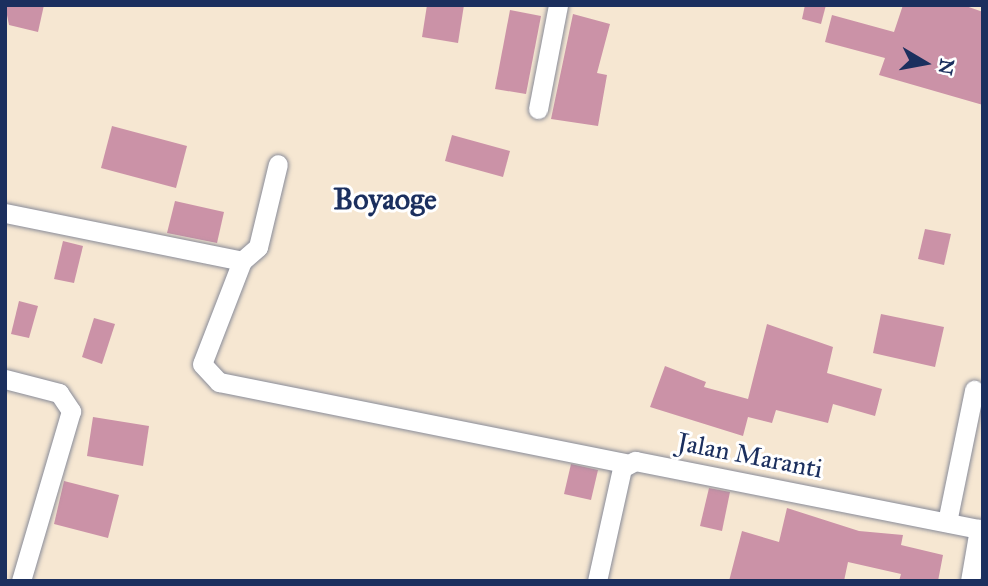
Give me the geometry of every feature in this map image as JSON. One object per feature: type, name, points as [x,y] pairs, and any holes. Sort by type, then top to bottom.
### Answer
[{"type":"street","points":[[538,109],[558,5]]},
{"type":"street","points":[[5,213],[242,261],[258,247],[278,164]]},
{"type":"street","name":"Jalan Maranti","points":[[242,261],[202,364],[219,382],[626,463],[981,529]]},
{"type":"street","points":[[5,379],[59,393],[71,411],[21,581]]},
{"type":"street","points":[[947,522],[974,390]]},
{"type":"street","points":[[597,581],[626,463]]},
{"type":"street","points":[[970,581],[981,529]]},
{"type":"building","points":[[5,5],[44,5],[38,32],[9,25]]},
{"type":"building","points":[[427,5],[464,5],[458,43],[422,37]]},
{"type":"building","points":[[805,5],[826,5],[821,24],[802,19]]},
{"type":"building","points":[[903,5],[963,5],[983,12],[983,105],[879,75],[885,58],[825,42],[832,15],[894,32]]},
{"type":"building","points":[[510,10],[541,16],[526,94],[495,89]]},
{"type":"building","points":[[573,14],[610,24],[597,73],[607,75],[598,126],[551,119]]},
{"type":"building","points":[[112,126],[187,146],[176,188],[101,168]]},
{"type":"building","points":[[452,135],[510,151],[503,177],[445,161]]},
{"type":"building","points":[[175,201],[224,212],[217,243],[167,233]]},
{"type":"building","points":[[925,229],[951,234],[944,265],[918,259]]},
{"type":"building","points":[[63,241],[83,246],[74,283],[54,279]]},
{"type":"building","points":[[19,301],[38,306],[29,338],[11,334]]},
{"type":"building","points":[[881,314],[944,327],[935,367],[873,353]]},
{"type":"building","points":[[94,318],[115,324],[102,364],[82,357]]},
{"type":"building","points":[[767,324],[833,347],[827,373],[882,389],[875,416],[833,404],[828,423],[776,410],[772,423],[748,417],[743,436],[650,407],[665,366],[706,382],[704,387],[748,399]]},
{"type":"building","points":[[93,417],[149,426],[143,466],[87,456]]},
{"type":"building","points":[[571,464],[598,470],[591,500],[564,494]]},
{"type":"building","points":[[64,481],[119,495],[108,538],[54,524]]},
{"type":"building","points":[[709,488],[730,492],[722,531],[700,526]]},
{"type":"building","points":[[787,508],[859,531],[903,535],[901,545],[943,555],[938,581],[899,581],[901,574],[848,562],[844,581],[729,581],[742,531],[779,542]]},
{"type":"district","name":"Boyaoge","points":[[385,199]]}]
